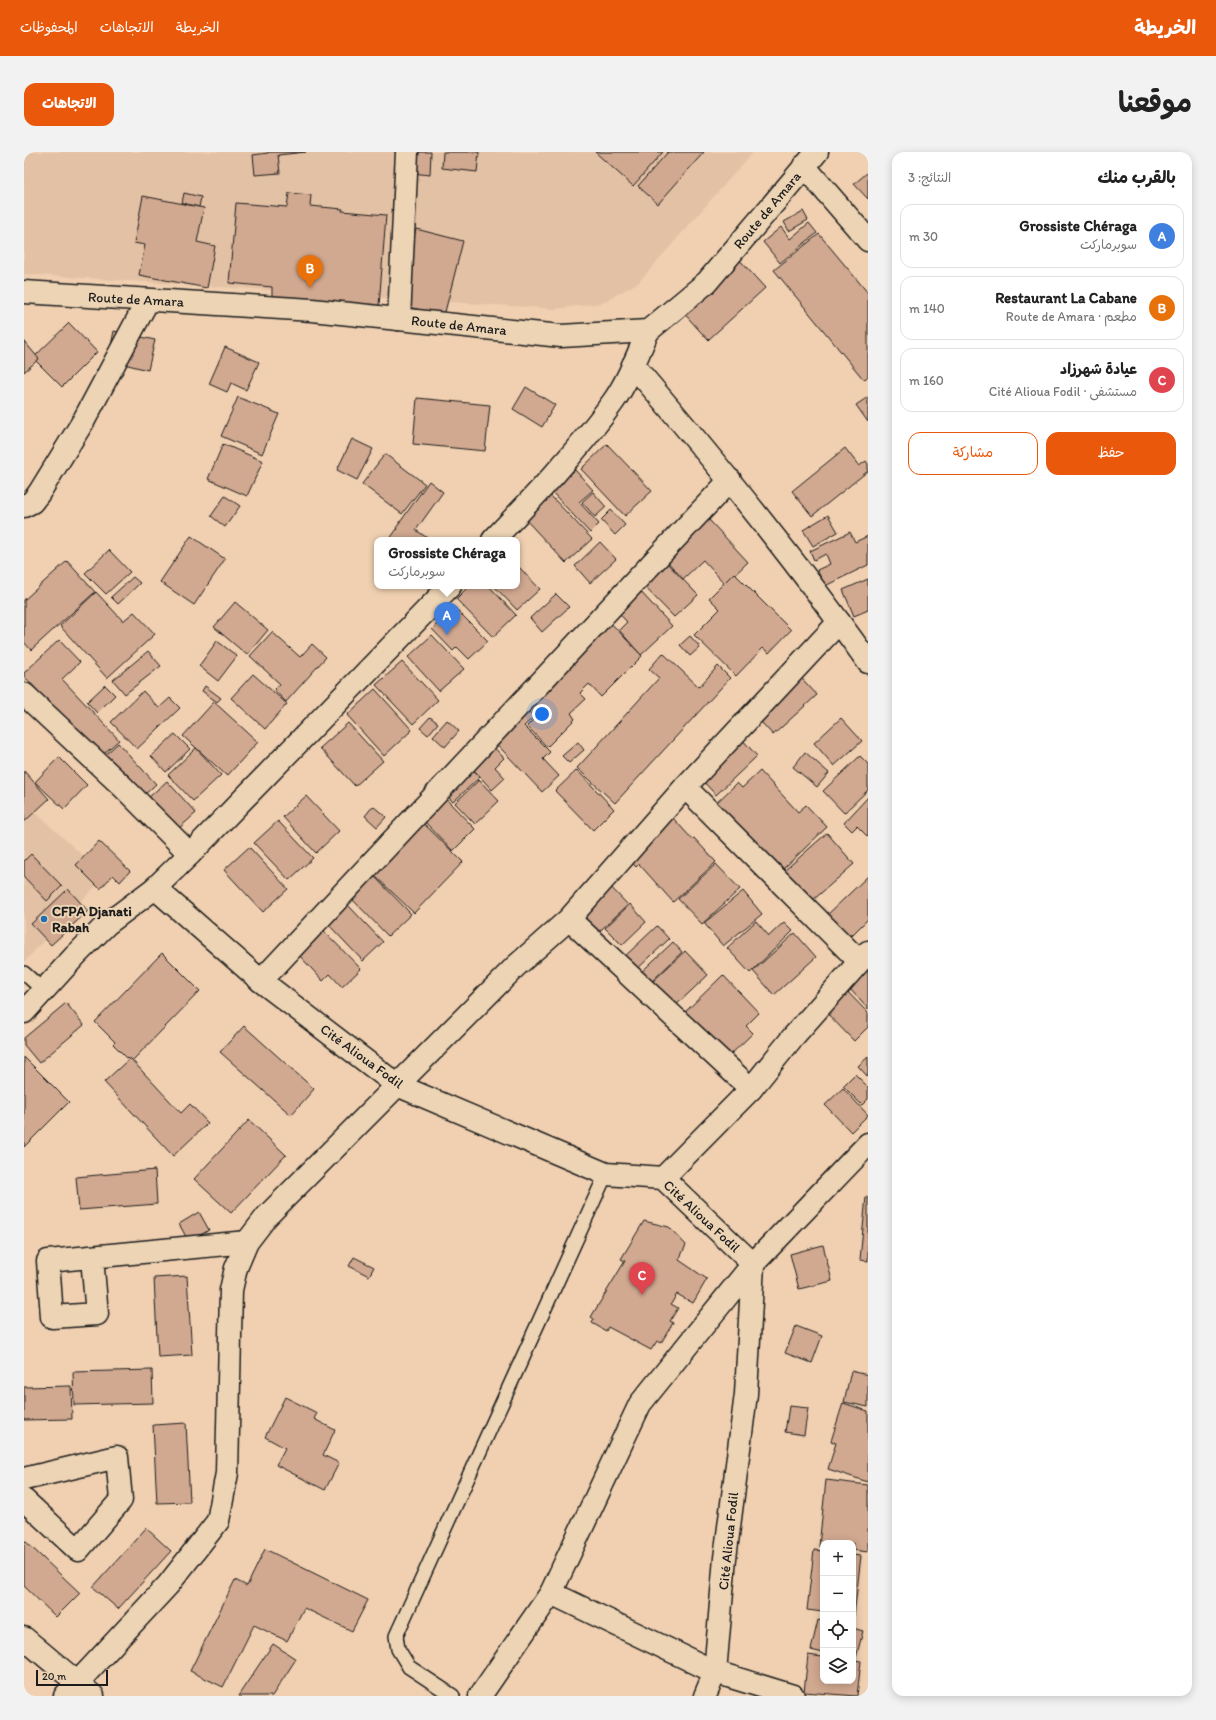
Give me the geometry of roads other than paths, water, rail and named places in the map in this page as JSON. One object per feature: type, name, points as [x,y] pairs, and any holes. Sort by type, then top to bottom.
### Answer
[{"type":"street","points":[[399,319],[407,152]]},
{"type":"street","points":[[810,159],[868,240]]},
{"type":"street","name":"Route de Amara","points":[[24,292],[312,310],[561,336],[648,331],[707,282],[810,159]]},
{"type":"street","points":[[24,506],[32,502],[39,493],[84,420],[148,300]]},
{"type":"street","points":[[496,537],[551,479],[614,401],[634,364],[648,331]]},
{"type":"street","points":[[634,364],[730,480],[868,662]]},
{"type":"street","points":[[261,981],[730,480]]},
{"type":"street","points":[[24,1012],[43,990],[107,924],[156,888],[447,589]]},
{"type":"street","points":[[24,1638],[79,1691],[168,1586],[218,1521],[227,1473],[231,1290],[236,1268],[247,1242],[267,1216],[516,966],[568,918],[685,787],[839,622]]},
{"type":"street","points":[[24,694],[123,787],[190,854]]},
{"type":"street","points":[[662,1178],[751,1089],[793,1037],[863,957],[685,787]]},
{"type":"street","name":"Cité Alioua Fodil","points":[[156,888],[261,981],[398,1085],[606,1174],[662,1178],[753,1264],[746,1394],[725,1558],[715,1672],[705,1696]]},
{"type":"street","points":[[568,918],[751,1089]]},
{"type":"street","points":[[480,1696],[551,1593],[640,1404],[753,1264],[868,1144]]},
{"type":"street","points":[[92,1258],[247,1242]]},
{"type":"street","points":[[24,1479],[117,1457],[120,1500],[78,1550],[24,1500]]},
{"type":"street","points":[[551,1593],[715,1672],[793,1696]]},
{"type":"lane","points":[[24,973],[43,990]]},
{"type":"lane","points":[[453,1696],[408,1667],[398,1649],[396,1636],[606,1174]]},
{"type":"place","name":"Restaurant La Cabane","points":[[310,288]]},
{"type":"place","name":"Grossiste Chéraga","points":[[447,635]]},
{"type":"place","name":"CFPA Djanati Rabah","points":[[44,919]]},
{"type":"place","name":"عيادة شهرزاد","points":[[642,1295]]}]
